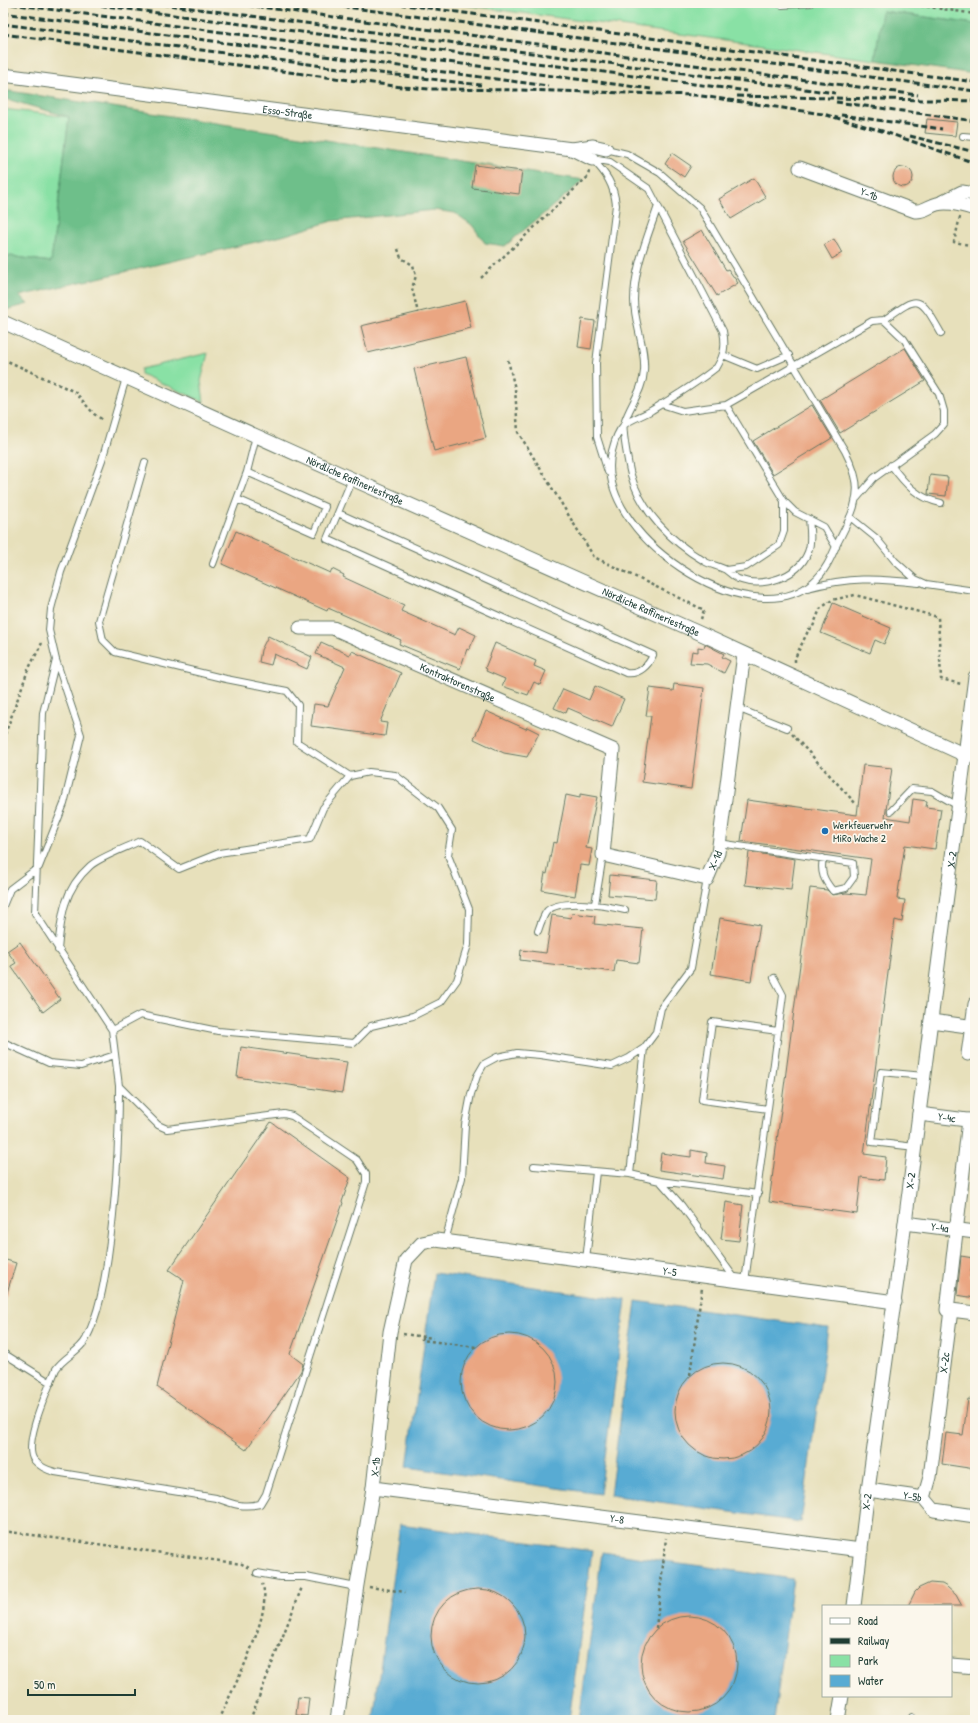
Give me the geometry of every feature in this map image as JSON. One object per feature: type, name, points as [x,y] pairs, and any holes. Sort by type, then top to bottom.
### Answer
[{"type":"street","name":"Esso-Straße","points":[[3,75],[572,149],[593,146],[606,149]]},
{"type":"street","name":"Esso-Straße","points":[[572,149],[592,159]]},
{"type":"street","name":"Y-1b","points":[[800,168],[920,212],[962,192],[975,194]]},
{"type":"street","name":"Y-1b","points":[[937,204],[969,207]]},
{"type":"street","name":"Nördliche Raffineriestraße","points":[[3,322],[702,634]]},
{"type":"street","name":"Kontraktorenstraße","points":[[300,628],[333,628],[613,750],[603,856]]},
{"type":"street","points":[[702,634],[791,676],[970,756]]},
{"type":"street","name":"X-1d","points":[[603,856],[707,879],[718,853],[720,843],[744,654]]},
{"type":"street","name":"X-2","points":[[854,1605],[868,1490],[895,1302],[958,806],[970,756],[974,681]]},
{"type":"street","points":[[968,1054],[974,1027],[975,1004]]},
{"type":"street","points":[[931,1021],[974,1027]]},
{"type":"street","name":"Y-4c","points":[[919,1114],[972,1120]]},
{"type":"street","points":[[956,1230],[972,1120]]},
{"type":"street","name":"Y-4a","points":[[905,1222],[975,1232]]},
{"type":"street","name":"X-2c","points":[[924,1498],[930,1477],[951,1310],[947,1310],[956,1230]]},
{"type":"street","name":"X-1b","points":[[337,1720],[356,1586],[373,1488],[390,1332],[406,1260],[422,1243],[436,1240],[444,1242]]},
{"type":"street","name":"Y-5","points":[[444,1242],[895,1302]]},
{"type":"street","points":[[951,1310],[975,1313]]},
{"type":"street","name":"Y-8","points":[[373,1488],[861,1550]]},
{"type":"street","name":"Y-5b","points":[[868,1490],[924,1498],[934,1510],[975,1516]]},
{"type":"street","points":[[952,1664],[975,1668]]},
{"type":"street","points":[[838,1720],[842,1697]]},
{"type":"lane","points":[[778,3],[782,5],[810,3]]},
{"type":"lane","points":[[963,136],[975,137]]},
{"type":"lane","points":[[606,149],[627,154],[660,173],[700,208],[845,451],[856,477],[857,498]]},
{"type":"lane","points":[[592,159],[610,162],[650,189],[724,332],[725,340],[723,355],[717,367],[661,404],[623,426]]},
{"type":"lane","points":[[592,159],[608,177],[614,190],[616,205],[596,370],[597,437],[620,504],[640,532],[656,549],[688,573],[731,593],[744,597],[772,597],[830,582],[858,578],[892,580],[975,591]]},
{"type":"lane","points":[[610,478],[610,459],[614,445],[643,380],[645,365],[634,300],[640,258],[658,206]]},
{"type":"lane","points":[[661,404],[683,411],[726,405],[872,321],[884,320],[908,303],[915,301],[921,303],[927,309],[941,333]]},
{"type":"lane","points":[[797,591],[812,583],[822,573],[836,547],[857,498],[874,478],[935,434],[944,424],[944,411],[939,394],[904,339],[884,320]]},
{"type":"lane","points":[[723,355],[757,369],[789,355]]},
{"type":"lane","points":[[3,906],[10,889],[39,867],[64,804],[81,735],[56,660],[49,630],[51,609],[61,572],[112,426],[126,378]]},
{"type":"lane","points":[[726,405],[784,502],[795,512],[824,527],[836,547]]},
{"type":"lane","points":[[623,426],[631,476],[643,502],[663,529],[685,548],[705,562],[726,570],[737,579],[748,581],[777,579],[792,573],[801,564],[808,552],[810,537],[809,520]]},
{"type":"lane","points":[[213,564],[237,499],[256,436]]},
{"type":"lane","points":[[145,462],[99,621],[103,640],[115,652],[226,679],[287,691],[298,705],[297,742],[350,776]]},
{"type":"lane","points":[[891,465],[902,481],[913,491],[927,500],[940,503]]},
{"type":"lane","points":[[237,499],[314,532],[325,507],[246,472]]},
{"type":"lane","points":[[338,513],[653,654],[650,661],[639,672],[633,674],[626,673],[327,539],[352,479]]},
{"type":"lane","points":[[726,570],[746,567],[779,545],[784,531],[784,502]]},
{"type":"lane","points":[[850,517],[876,538],[906,572],[915,579],[926,584]]},
{"type":"lane","points":[[56,660],[44,713],[39,867],[35,913],[112,1030],[119,1086],[115,1194],[104,1283],[95,1317],[85,1340],[60,1362],[35,1428],[30,1447],[33,1459],[43,1468],[55,1472],[216,1498],[239,1506],[248,1507],[260,1504],[266,1494],[366,1182],[366,1174],[357,1160],[292,1116],[284,1114],[166,1129],[158,1125],[119,1086]]},
{"type":"lane","points":[[737,708],[787,728]]},
{"type":"lane","points":[[58,950],[61,916],[69,892],[91,865],[140,841],[179,869],[219,853],[310,839],[323,808],[350,776],[369,772],[395,775],[438,808],[452,830],[448,855],[469,909],[468,945],[457,980],[441,1002],[413,1016],[371,1026],[354,1043],[218,1031],[140,1015],[112,1030]]},
{"type":"lane","points":[[891,811],[912,789],[932,791],[958,806]]},
{"type":"lane","points":[[720,843],[823,858],[853,863],[854,877],[846,888],[833,891],[824,880],[821,867],[823,858]]},
{"type":"lane","points":[[595,904],[603,856]]},
{"type":"lane","points":[[444,1242],[462,1178],[466,1125],[471,1094],[477,1076],[484,1064],[497,1057],[517,1054],[540,1055],[612,1066],[629,1058],[644,1048],[656,1032],[661,1008],[691,968],[699,935],[707,879]]},
{"type":"lane","points":[[538,931],[546,912],[556,906],[595,904],[626,910]]},
{"type":"lane","points":[[741,1281],[758,1194],[782,995],[774,978]]},
{"type":"lane","points":[[768,1109],[702,1100],[712,1022],[778,1031]]},
{"type":"lane","points":[[3,1042],[49,1063],[81,1066],[115,1056]]},
{"type":"lane","points":[[630,1174],[644,1048]]},
{"type":"lane","points":[[915,1147],[872,1142],[881,1072],[924,1076]]},
{"type":"lane","points":[[534,1166],[630,1174],[660,1181],[758,1194]]},
{"type":"lane","points":[[586,1260],[596,1172]]},
{"type":"lane","points":[[660,1181],[682,1206],[741,1281]]},
{"type":"lane","points":[[3,1353],[51,1383]]},
{"type":"lane","points":[[257,1573],[280,1577],[306,1577],[356,1586]]},
{"type":"path","points":[[903,3],[975,14]]},
{"type":"path","points":[[481,278],[588,177],[592,159]]},
{"type":"path","points":[[969,207],[954,242],[975,246]]},
{"type":"path","points":[[398,249],[401,258],[414,265],[416,276],[412,288],[418,312]]},
{"type":"path","points":[[3,359],[75,392],[94,414],[112,426]]},
{"type":"path","points":[[508,360],[515,389],[518,432],[594,557],[704,610],[702,634]]},
{"type":"path","points":[[791,676],[795,667],[795,658],[809,629],[812,629],[820,609],[832,600],[855,595],[938,617],[941,679],[974,681]]},
{"type":"path","points":[[3,740],[28,670],[49,630]]},
{"type":"path","points":[[787,728],[856,804]]},
{"type":"path","points":[[690,1375],[704,1276]]},
{"type":"path","points":[[390,1332],[433,1338]]},
{"type":"path","points":[[422,1336],[422,1340],[476,1347]]},
{"type":"path","points":[[656,1628],[668,1525]]},
{"type":"path","points":[[3,1531],[242,1564],[257,1573],[265,1590],[260,1620],[246,1662],[218,1720]]},
{"type":"path","points":[[250,1720],[306,1577]]},
{"type":"path","points":[[356,1586],[406,1592]]},
{"type":"green space","points":[[447,3],[975,3],[975,24],[883,11],[875,60]]},
{"type":"green space","points":[[882,11],[975,24],[975,74],[875,60]]},
{"type":"green space","points":[[3,90],[584,180],[505,246],[485,243],[472,225],[455,213],[434,210],[332,221],[282,236],[19,296],[28,304],[3,311],[3,255],[51,262],[69,117],[3,98]]},
{"type":"green space","points":[[3,109],[69,117],[51,262],[3,255]]},
{"type":"green space","points":[[208,353],[201,381],[204,402],[141,374],[141,369]]},
{"type":"water","points":[[434,1273],[626,1300],[600,1494],[407,1467]]},
{"type":"water","points":[[636,1301],[828,1328],[801,1522],[610,1495]]},
{"type":"water","points":[[400,1524],[592,1551],[569,1720],[373,1720]]},
{"type":"water","points":[[602,1552],[793,1579],[774,1720],[579,1720]]},
{"type":"building","points":[[927,119],[957,122],[955,136],[925,133]]},
{"type":"building","points":[[672,153],[691,166],[684,177],[665,164]]},
{"type":"building","points":[[475,165],[522,171],[519,194],[472,188]]},
{"type":"building","points":[[903,167],[910,170],[913,177],[910,184],[903,187],[896,184],[893,177],[896,170]]},
{"type":"building","points":[[754,178],[766,198],[731,219],[719,199]]},
{"type":"building","points":[[702,230],[726,270],[728,269],[738,283],[717,296],[683,241]]},
{"type":"building","points":[[834,239],[842,253],[832,259],[824,245]]},
{"type":"building","points":[[465,301],[471,328],[368,353],[361,326]]},
{"type":"building","points":[[582,319],[595,321],[591,349],[578,347]]},
{"type":"building","points":[[905,348],[925,381],[840,433],[820,400]]},
{"type":"building","points":[[466,357],[486,438],[434,451],[414,369]]},
{"type":"building","points":[[812,405],[832,438],[773,474],[753,441]]},
{"type":"building","points":[[930,475],[948,477],[946,496],[928,494]]},
{"type":"building","points":[[236,531],[330,573],[332,569],[344,575],[343,577],[404,605],[401,611],[455,635],[459,627],[476,635],[469,650],[467,649],[460,669],[399,644],[401,640],[328,608],[327,611],[222,564]]},
{"type":"building","points":[[833,603],[891,628],[884,644],[875,640],[870,653],[821,633]]},
{"type":"building","points":[[268,636],[312,657],[307,669],[274,654],[271,665],[259,662],[261,650]]},
{"type":"building","points":[[321,642],[350,655],[352,651],[401,673],[380,722],[387,723],[385,736],[311,726],[314,704],[328,706],[345,667],[316,654]]},
{"type":"building","points":[[495,643],[536,661],[534,666],[546,671],[540,685],[534,682],[528,695],[502,686],[505,679],[486,671],[487,669],[485,668]]},
{"type":"building","points":[[705,644],[724,654],[722,657],[730,661],[724,673],[707,664],[690,663],[692,651],[698,652],[698,647],[704,648]]},
{"type":"building","points":[[674,684],[704,688],[691,789],[642,782],[651,716],[646,716],[650,688],[673,691]]},
{"type":"building","points":[[595,686],[624,699],[612,727],[568,708],[566,713],[554,708],[563,689],[589,700]]},
{"type":"building","points":[[486,711],[526,729],[527,727],[539,733],[527,757],[504,753],[474,739]]},
{"type":"building","points":[[863,765],[892,768],[885,817],[910,821],[913,799],[927,801],[926,807],[941,809],[935,849],[905,845],[897,899],[905,900],[902,922],[895,920],[864,1154],[886,1157],[884,1180],[861,1177],[857,1214],[769,1202],[810,888],[827,890],[832,895],[846,893],[866,895],[871,859],[741,841],[747,800],[857,815]]},
{"type":"building","points":[[580,794],[597,797],[586,848],[592,849],[589,866],[580,865],[575,896],[542,890],[545,873],[547,874],[553,842],[557,843],[566,795],[580,798]]},
{"type":"building","points":[[749,852],[795,859],[791,890],[745,885]]},
{"type":"building","points":[[610,875],[657,880],[655,899],[608,895]]},
{"type":"building","points":[[572,913],[595,916],[594,924],[643,929],[639,963],[616,960],[614,972],[520,960],[521,950],[546,953],[552,915],[571,918]]},
{"type":"building","points":[[720,918],[760,925],[751,981],[711,974]]},
{"type":"building","points":[[20,942],[60,999],[43,1012],[11,966],[16,963],[7,951]]},
{"type":"building","points":[[241,1047],[347,1062],[342,1093],[237,1077]]},
{"type":"building","points":[[271,1122],[350,1178],[342,1202],[343,1203],[290,1354],[303,1364],[301,1371],[246,1450],[157,1387],[184,1280],[169,1270]]},
{"type":"building","points":[[691,1150],[707,1153],[706,1163],[725,1166],[723,1179],[659,1170],[661,1153],[691,1157]]},
{"type":"building","points":[[726,1202],[743,1205],[739,1241],[721,1239]]},
{"type":"building","points":[[961,1256],[973,1258],[970,1277],[972,1277],[971,1284],[975,1285],[975,1298],[957,1295]]},
{"type":"building","points":[[3,1259],[16,1263],[6,1296],[3,1295]]},
{"type":"building","points":[[509,1334],[527,1338],[536,1342],[543,1348],[549,1355],[553,1364],[557,1382],[553,1400],[549,1409],[543,1416],[536,1422],[527,1426],[509,1430],[491,1426],[482,1422],[475,1416],[469,1409],[465,1400],[461,1382],[465,1364],[469,1355],[475,1348],[482,1342],[491,1338]]},
{"type":"building","points":[[723,1363],[741,1367],[750,1371],[757,1377],[763,1384],[767,1393],[771,1411],[767,1429],[763,1438],[757,1445],[750,1451],[741,1455],[723,1459],[705,1455],[696,1451],[689,1445],[683,1438],[679,1429],[675,1411],[679,1393],[683,1384],[689,1377],[696,1371],[705,1367]]},
{"type":"building","points":[[968,1399],[975,1400],[975,1469],[942,1464],[946,1433],[963,1435]]},
{"type":"building","points":[[930,1583],[942,1584],[956,1595],[962,1606],[908,1605],[915,1592],[919,1588]]},
{"type":"building","points":[[478,1589],[496,1593],[511,1603],[521,1618],[525,1636],[521,1654],[511,1669],[496,1679],[478,1683],[460,1679],[445,1669],[435,1654],[431,1636],[435,1618],[445,1603],[460,1593]]},
{"type":"building","points":[[689,1616],[707,1620],[716,1624],[723,1630],[729,1637],[733,1646],[737,1664],[733,1682],[729,1691],[723,1698],[716,1704],[707,1708],[689,1712],[671,1708],[662,1704],[655,1698],[649,1691],[645,1682],[641,1664],[645,1646],[649,1637],[655,1630],[662,1624],[671,1620]]},
{"type":"building","points":[[298,1697],[309,1698],[307,1716],[296,1715]]},
{"type":"railway","points":[[3,3],[651,89]]},
{"type":"railway","points":[[83,3],[747,91]]},
{"type":"railway","points":[[153,3],[835,93]]},
{"type":"railway","points":[[230,3],[918,95]]},
{"type":"railway","points":[[316,3],[975,91]]},
{"type":"railway","points":[[391,3],[975,82]]},
{"type":"railway","points":[[3,13],[548,86]]},
{"type":"railway","points":[[3,24],[346,69],[481,85]]},
{"type":"railway","points":[[3,34],[402,87],[430,89],[695,95],[823,114],[882,131],[975,163]]},
{"type":"railway","points":[[737,96],[975,101]]},
{"type":"railway","points":[[836,102],[975,121]]},
{"type":"railway","points":[[841,115],[942,129]]},
{"type":"railway","points":[[910,136],[975,152]]},
{"type":"place","name":"Werkfeuerwehr MiRo Wache 2","points":[[825,831]]}]
